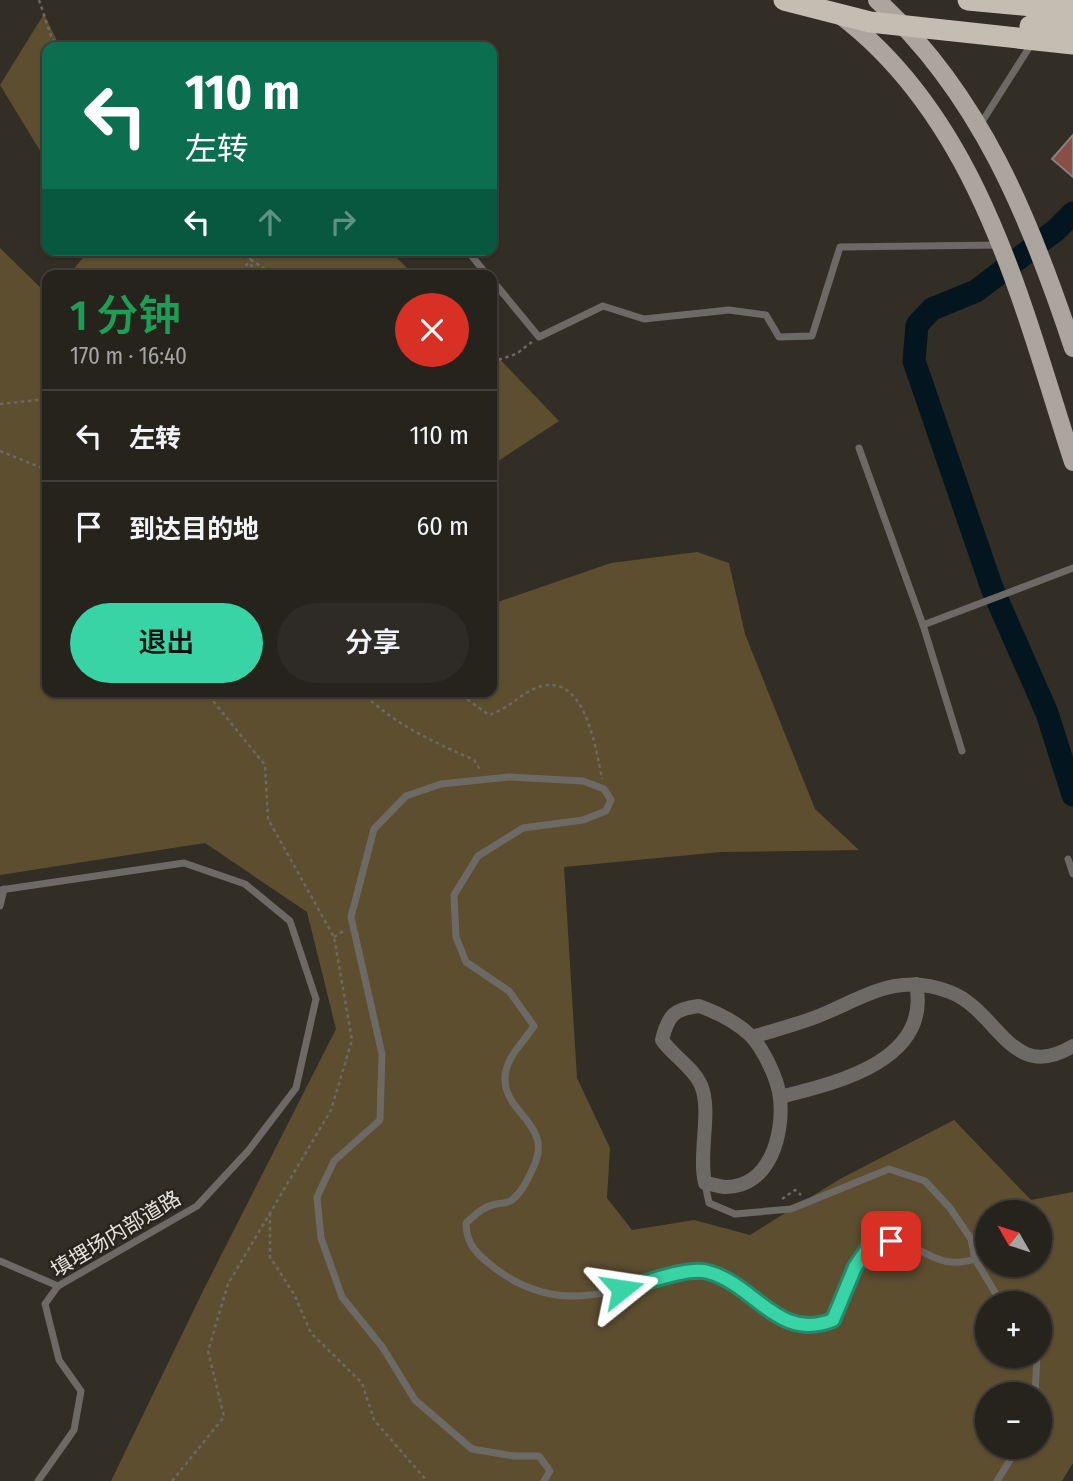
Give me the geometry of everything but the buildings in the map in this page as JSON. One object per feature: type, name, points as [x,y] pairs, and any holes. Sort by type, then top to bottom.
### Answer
[{"type":"highway","points":[[784,0],[870,22],[1073,44]]},
{"type":"highway","points":[[820,0],[847,8],[1073,29]]},
{"type":"highway","points":[[968,0],[1073,5]]},
{"type":"highway","points":[[1005,0],[1073,5]]},
{"type":"main road","points":[[820,0],[874,45],[927,106],[971,179],[1015,284],[1073,462]]},
{"type":"main road","points":[[877,0],[924,47],[979,125],[1034,235],[1073,348]]},
{"type":"street","points":[[780,1097],[866,1071],[892,1053],[911,1031],[919,1002],[916,984]]},
{"type":"street","points":[[752,1037],[829,1012],[883,987],[916,984],[950,992],[978,1008],[1017,1052],[1039,1057],[1073,1046]]},
{"type":"street","points":[[699,1006],[726,1016],[752,1037],[769,1065],[780,1097],[777,1146],[763,1171],[750,1182],[726,1187],[705,1183],[701,1152],[704,1111],[701,1086],[688,1066],[662,1040],[666,1022],[680,1009],[699,1006]]},
{"type":"lane","points":[[979,125],[1043,26],[1073,5]]},
{"type":"lane","points":[[497,286],[539,337],[603,306],[644,319],[729,310],[766,315],[779,337],[812,336],[840,247],[1002,249]]},
{"type":"lane","points":[[472,256],[483,270]]},
{"type":"lane","points":[[859,448],[923,625],[962,751]]},
{"type":"lane","points":[[923,625],[1073,568]]},
{"type":"lane","points":[[544,1481],[550,1471],[539,1456],[514,1456],[471,1449],[415,1400],[383,1348],[342,1297],[321,1238],[317,1197],[334,1161],[348,1145],[380,1120],[382,1054],[351,917],[374,829],[406,796],[441,784],[509,777],[583,781],[604,789],[611,800],[606,811],[583,820],[523,828],[478,856],[454,894],[456,937],[466,962],[509,991],[534,1026],[508,1059],[505,1080],[514,1105],[530,1122],[537,1136],[540,1155],[527,1182],[511,1202],[494,1204],[479,1211],[466,1223],[466,1238],[479,1256],[504,1275],[539,1294],[572,1297],[622,1289],[676,1274],[706,1271],[739,1288],[791,1324],[815,1327],[833,1320],[855,1267],[870,1245],[891,1241],[941,1262],[957,1264],[975,1259],[971,1238],[950,1208],[925,1181],[889,1169],[791,1209],[735,1214],[709,1203],[705,1183]]},
{"type":"lane","points":[[1068,859],[1073,874]]},
{"type":"lane","name":"填埋场内部道路","points":[[0,905],[2,890],[184,863],[245,884],[289,921],[316,999],[296,1088],[248,1151],[197,1206],[58,1286],[45,1304],[59,1360],[81,1391],[74,1430],[38,1481]]},
{"type":"lane","points":[[0,1261],[58,1286]]},
{"type":"lane","points":[[997,1481],[1011,1459]]},
{"type":"path","points":[[39,0],[55,42]]},
{"type":"path","points":[[251,256],[253,270]]},
{"type":"path","points":[[241,270],[252,260]]},
{"type":"path","points":[[252,260],[266,270]]},
{"type":"path","points":[[497,360],[516,354],[539,337]]},
{"type":"path","points":[[0,404],[42,400]]},
{"type":"path","points":[[0,451],[42,468]]},
{"type":"path","points":[[464,697],[489,715],[508,709],[535,688],[556,684],[574,694],[588,723],[604,789]]},
{"type":"path","points":[[367,697],[379,710],[404,727],[474,760],[486,779]]},
{"type":"path","points":[[172,1481],[224,1417],[208,1350],[228,1284],[270,1213],[270,1256],[294,1294],[311,1333],[362,1383],[374,1419],[428,1481]]},
{"type":"shaded area","points":[[44,14],[58,42],[42,42],[42,154],[0,85]]},
{"type":"shaded area","points":[[0,248],[42,289],[42,697],[497,697],[497,602],[611,563],[697,552],[729,563],[745,634],[815,809],[859,850],[721,852],[564,867],[577,1078],[610,1148],[607,1198],[632,1230],[694,1220],[750,1235],[840,1179],[954,1120],[1031,1200],[1073,1192],[1073,1463],[1062,1481],[111,1481],[202,1293],[336,1029],[307,912],[205,843],[0,875]]},
{"type":"shaded area","points":[[84,256],[395,256],[409,270],[73,270]]},
{"type":"shaded area","points":[[497,356],[559,421],[497,462]]},
{"type":"waterway","points":[[1073,213],[1056,230],[976,291],[932,309],[917,325],[914,361],[992,588],[1047,713],[1073,795]]},
{"type":"route","points":[[622,1289],[676,1274],[706,1271],[739,1288],[791,1324],[815,1327],[833,1320],[842,1304],[855,1267],[870,1245],[891,1241]]}]
